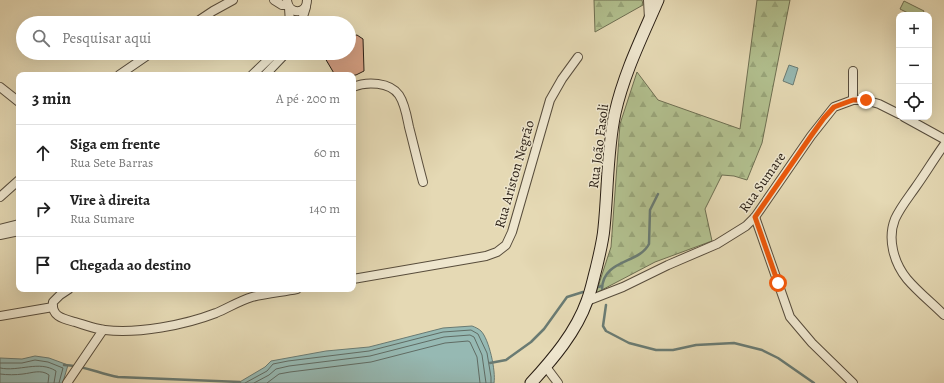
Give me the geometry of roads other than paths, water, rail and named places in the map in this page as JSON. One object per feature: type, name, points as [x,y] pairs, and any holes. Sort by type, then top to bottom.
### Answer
[{"type":"main road","name":"Rua João Fasoli","points":[[531,383],[556,356],[572,331],[587,301],[604,230],[612,137],[620,92],[628,68],[658,0]]},
{"type":"street","points":[[206,16],[233,0]]},
{"type":"street","points":[[274,0],[282,5],[288,4]]},
{"type":"street","points":[[648,0],[649,21]]},
{"type":"street","points":[[288,4],[292,10],[298,12],[302,11],[308,2]]},
{"type":"street","points":[[303,16],[308,2]]},
{"type":"street","points":[[288,4],[289,16]]},
{"type":"street","name":"Rua Ariston Negrão","points":[[356,278],[486,256],[497,252],[506,245],[517,217],[550,100],[562,79],[578,57]]},
{"type":"street","points":[[123,72],[141,60]]},
{"type":"street","points":[[255,72],[268,60]]},
{"type":"street","points":[[269,72],[280,60]]},
{"type":"street","points":[[259,68],[263,72]]},
{"type":"street","points":[[852,71],[853,100]]},
{"type":"street","points":[[356,86],[382,84],[390,87],[399,95],[404,108],[423,182]]},
{"type":"street","points":[[0,87],[16,100]]},
{"type":"street","name":"Rua Sumare","points":[[587,301],[624,287],[668,265],[717,244],[746,226],[755,217],[824,118],[834,107],[853,100],[866,100],[879,104],[896,112]]},
{"type":"street","points":[[909,120],[944,139]]},
{"type":"street","points":[[944,145],[895,219],[892,231],[892,244],[894,256],[907,279],[944,316]]},
{"type":"street","points":[[0,197],[16,183]]},
{"type":"street","points":[[755,217],[790,317],[812,343],[853,383]]},
{"type":"street","points":[[0,229],[16,225]]},
{"type":"street","points":[[0,235],[16,231]]},
{"type":"street","points":[[65,292],[53,302],[56,315],[60,318],[103,330],[120,331],[146,330],[189,322],[217,313],[254,296],[279,292]]},
{"type":"street","points":[[0,316],[53,307]]},
{"type":"street","points":[[67,383],[103,330]]},
{"type":"street","points":[[546,367],[558,383]]},
{"type":"water","points":[[789,65],[798,68],[793,85],[783,81]]},
{"type":"water","points":[[472,326],[481,331],[487,341],[493,363],[494,383],[238,383],[265,367],[271,361],[326,351],[369,347],[443,328]]},
{"type":"water","points":[[35,356],[49,358],[68,365],[63,382],[0,383],[0,358],[22,359]]},
{"type":"waterway","points":[[602,289],[604,279],[608,272],[638,255],[649,244],[650,210],[658,194]]},
{"type":"waterway","points":[[598,287],[602,286]]},
{"type":"waterway","points":[[490,363],[506,360],[531,342],[544,329],[567,297],[583,292]]},
{"type":"waterway","points":[[606,305],[603,326],[606,331],[629,343],[656,350],[673,350],[696,345],[734,343],[762,350],[778,358],[814,383]]},
{"type":"waterway","points":[[64,365],[78,366],[118,377],[240,382]]}]
